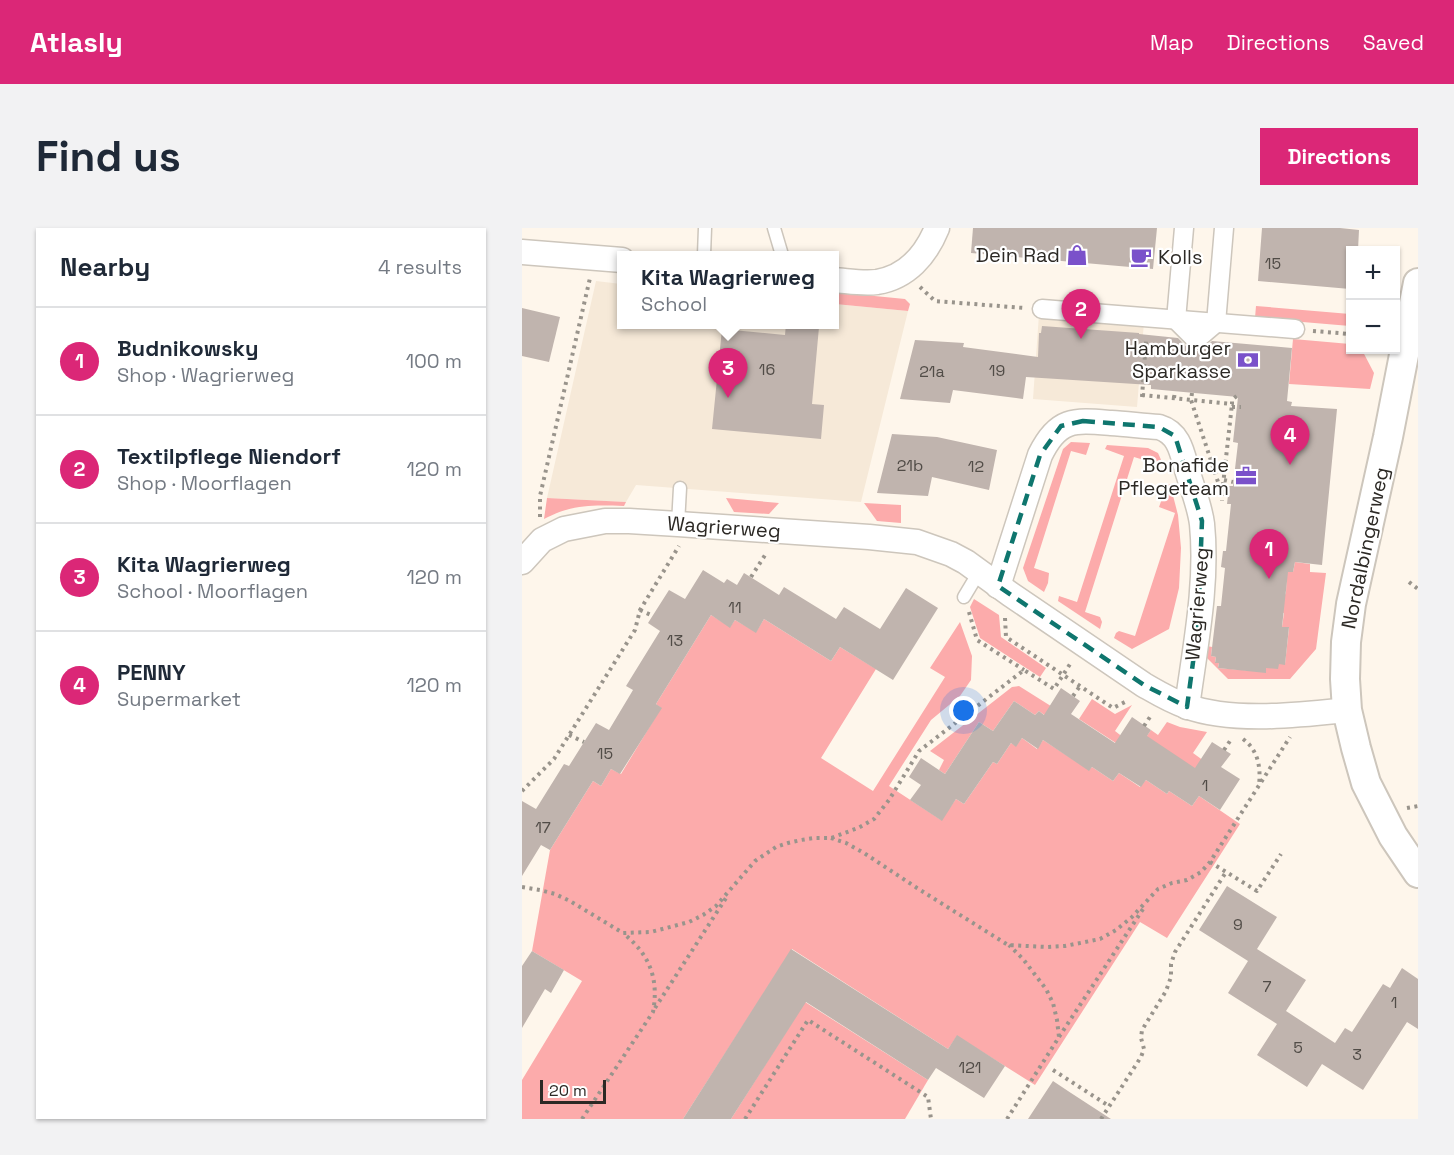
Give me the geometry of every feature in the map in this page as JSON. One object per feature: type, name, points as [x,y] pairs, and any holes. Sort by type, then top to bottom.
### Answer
[{"type":"street","points":[[839,280],[877,282],[905,271],[920,258],[937,228]]},
{"type":"street","points":[[1176,320],[1184,228]]},
{"type":"street","points":[[1216,323],[1224,228]]},
{"type":"street","points":[[522,252],[617,261]]},
{"type":"street","name":"Nordalbingerweg","points":[[1418,283],[1388,437],[1351,604],[1346,642],[1347,710],[1366,783],[1393,836],[1418,873]]},
{"type":"street","points":[[1042,309],[1295,329]]},
{"type":"street","name":"Wagrierweg","points":[[1001,588],[1040,454],[1053,433],[1062,426],[1083,420],[1166,429],[1175,436],[1180,448],[1202,521],[1202,583],[1187,707]]},
{"type":"street","name":"Wagrierweg","points":[[522,562],[542,540],[564,529],[605,521],[680,524],[917,542],[951,554],[1150,688],[1187,707],[1247,716],[1347,710]]},
{"type":"lane","points":[[704,251],[705,228]]},
{"type":"lane","points":[[774,228],[781,251]]},
{"type":"lane","points":[[680,488],[680,524]]},
{"type":"lane","points":[[964,597],[979,572]]},
{"type":"path","points":[[550,536],[540,520],[540,496],[594,258]]},
{"type":"path","points":[[905,271],[935,301],[1042,309]]},
{"type":"path","points":[[1295,329],[1346,334]]},
{"type":"path","points":[[1140,426],[1146,341]]},
{"type":"path","points":[[1174,398],[1175,391]]},
{"type":"path","points":[[1228,495],[1222,494],[1232,432],[1232,400],[1239,394]]},
{"type":"path","points":[[1142,395],[1240,407]]},
{"type":"path","points":[[1224,480],[1233,482]]},
{"type":"path","points":[[522,791],[554,759],[635,630],[640,610],[680,546],[680,524]]},
{"type":"path","points":[[1409,582],[1418,589]]},
{"type":"path","points":[[1001,588],[1006,637],[1113,708],[1150,688]]},
{"type":"path","points":[[964,597],[977,640],[1054,689],[1083,644]]},
{"type":"path","points":[[640,610],[653,616]]},
{"type":"path","points":[[831,838],[874,819],[913,766],[919,751],[1024,670]]},
{"type":"path","points":[[1073,696],[1080,686]]},
{"type":"path","points":[[1007,1119],[1147,903],[1158,889],[1187,880],[1201,872],[1210,862],[1305,714]]},
{"type":"path","points":[[569,735],[584,742]]},
{"type":"path","points":[[1240,737],[1255,751],[1259,765],[1259,786]]},
{"type":"path","points":[[623,933],[651,932],[690,922],[716,906],[755,861],[776,847],[801,840],[831,838],[864,853],[1008,945],[1023,959],[1046,988],[1053,1003],[1059,1037]]},
{"type":"path","points":[[1210,862],[1257,891],[1281,854]]},
{"type":"path","points":[[1101,1119],[1141,1057],[1144,1049],[1141,1038],[1142,1030],[1166,991],[1175,952],[1226,872]]},
{"type":"path","points":[[582,1119],[733,886]]},
{"type":"path","points":[[522,887],[555,894],[623,933],[639,949],[652,973],[656,985],[653,1012]]},
{"type":"path","points":[[1008,945],[1065,946],[1100,939],[1116,930],[1147,903]]},
{"type":"path","points":[[745,1119],[808,1020],[928,1096],[931,1119]]},
{"type":"path","points":[[1053,1070],[1109,1106]]},
{"type":"highlighted area","points":[[1083,421],[1159,427],[1175,436],[1202,521],[1198,625],[1187,707],[1144,685],[998,586],[1040,455],[1061,426]]},
{"type":"shaded area","points":[[596,281],[617,284],[617,329],[839,329],[839,304],[908,311],[861,502],[636,485],[626,502],[547,498]]},
{"type":"shaded area","points":[[839,292],[905,299],[910,304],[908,311],[839,304]]},
{"type":"shaded area","points":[[1256,306],[1346,314],[1346,326],[1255,318]]},
{"type":"shaded area","points":[[1039,314],[1144,322],[1137,407],[1033,399]]},
{"type":"shaded area","points":[[1293,339],[1346,344],[1346,354],[1364,354],[1374,373],[1370,389],[1289,384]]},
{"type":"shaded area","points":[[1071,442],[1090,443],[1086,455],[1071,451],[1034,568],[1049,573],[1044,592],[1028,581],[1023,568],[1063,449]]},
{"type":"shaded area","points":[[1107,445],[1148,448],[1158,453],[1162,462],[1157,464],[1134,457],[1085,612],[1100,617],[1102,622],[1100,629],[1058,601],[1059,596],[1077,602],[1124,456],[1105,449]]},
{"type":"shaded area","points":[[1170,484],[1178,515],[1181,548],[1179,588],[1169,629],[1132,649],[1114,638],[1119,631],[1135,636],[1175,513],[1159,507],[1167,485]]},
{"type":"shaded area","points":[[547,498],[626,502],[624,506],[592,506],[564,510],[544,519]]},
{"type":"shaded area","points":[[726,498],[779,503],[769,514],[734,512]]},
{"type":"shaded area","points":[[864,503],[901,505],[901,523],[877,521]]},
{"type":"shaded area","points":[[1295,562],[1310,564],[1310,572],[1326,573],[1316,649],[1290,679],[1228,679],[1206,657],[1207,646],[1212,647],[1211,656],[1216,657],[1215,662],[1219,663],[1218,668],[1266,672],[1266,668],[1285,664],[1289,628],[1282,627],[1284,613],[1279,612],[1286,592],[1287,571],[1293,572]]},
{"type":"shaded area","points":[[974,599],[999,615],[1001,637],[1046,668],[1040,677],[980,638],[970,607]]},
{"type":"shaded area","points":[[711,615],[730,627],[735,620],[756,632],[764,619],[831,661],[840,647],[876,669],[821,758],[873,791],[945,677],[930,668],[960,622],[972,656],[971,680],[960,696],[931,720],[889,786],[941,820],[956,799],[964,804],[993,762],[997,764],[1011,743],[1016,746],[1022,738],[1037,749],[1043,740],[1089,770],[1092,767],[1113,781],[1119,773],[1140,787],[1146,780],[1167,794],[1169,791],[1192,806],[1199,796],[1240,824],[1167,938],[1140,922],[1035,1085],[957,1036],[948,1049],[792,949],[683,1119],[522,1119],[522,1080],[582,981],[532,951],[550,850],[593,781],[601,786],[611,769],[621,774],[661,708],[656,704]]},
{"type":"shaded area","points":[[1019,686],[1054,708],[1047,717],[1039,711],[1035,715],[1014,701],[993,731],[979,722],[945,774],[939,770],[944,760],[930,751],[1012,687]]},
{"type":"shaded area","points":[[1092,699],[1115,714],[1132,705],[1115,731],[1124,738],[1119,745],[1079,719]]},
{"type":"shaded area","points":[[1167,722],[1207,732],[1193,753],[1204,761],[1198,770],[1142,743],[1151,730],[1158,735]]},
{"type":"shaded area","points":[[805,1002],[928,1080],[905,1119],[731,1119]]},
{"type":"building","points":[[973,228],[1157,228],[1153,269],[971,253]]},
{"type":"building","points":[[1262,228],[1359,230],[1358,246],[1346,246],[1346,289],[1258,281]]},
{"type":"building","points":[[522,308],[560,317],[549,362],[522,356]]},
{"type":"building","points":[[1042,326],[1178,338],[1193,351],[1203,349],[1212,341],[1292,348],[1287,401],[1292,402],[1291,406],[1337,409],[1322,565],[1295,562],[1293,572],[1288,572],[1282,627],[1289,627],[1285,665],[1279,664],[1278,669],[1266,668],[1266,673],[1218,668],[1219,663],[1215,663],[1216,657],[1211,656],[1217,606],[1221,606],[1225,568],[1221,567],[1223,551],[1226,551],[1231,504],[1227,504],[1229,486],[1233,486],[1238,443],[1233,442],[1238,397],[1151,389],[1151,385],[1026,377],[1023,399],[953,390],[950,403],[900,399],[915,340],[964,343],[963,347],[1038,357],[1039,333],[1041,333]]},
{"type":"building","points":[[722,329],[785,335],[786,329],[819,329],[812,404],[824,405],[821,439],[712,429]]},
{"type":"building","points":[[892,434],[937,437],[997,450],[989,490],[932,477],[928,496],[877,493]]},
{"type":"building","points":[[703,570],[724,583],[727,579],[737,585],[744,573],[779,595],[784,587],[836,619],[844,607],[880,629],[906,588],[938,608],[893,680],[840,647],[831,661],[764,619],[756,633],[735,620],[730,628],[711,615],[656,704],[662,708],[620,774],[611,769],[601,786],[593,781],[550,850],[541,845],[522,876],[522,801],[536,809],[564,764],[569,766],[596,723],[609,730],[633,690],[626,686],[660,631],[648,623],[669,590],[685,599]]},
{"type":"building","points":[[1061,688],[1080,701],[1071,714],[1115,743],[1132,717],[1151,730],[1147,736],[1195,768],[1212,742],[1231,754],[1221,767],[1240,779],[1220,810],[1199,796],[1192,806],[1169,791],[1167,794],[1146,780],[1141,787],[1119,773],[1113,781],[1092,767],[1089,771],[1043,740],[1038,749],[1022,738],[1016,747],[1011,743],[997,764],[993,762],[964,804],[956,799],[942,821],[910,800],[921,785],[909,777],[921,758],[945,774],[979,722],[993,731],[1014,701],[1035,715],[1039,711],[1044,715]]},
{"type":"building","points":[[1227,886],[1277,917],[1257,949],[1306,980],[1286,1011],[1335,1043],[1345,1028],[1352,1032],[1383,984],[1390,988],[1402,968],[1418,979],[1418,1029],[1407,1022],[1363,1090],[1322,1064],[1307,1087],[1257,1055],[1277,1024],[1228,993],[1248,961],[1199,930]]},
{"type":"building","points":[[791,949],[948,1049],[957,1035],[1005,1066],[984,1098],[936,1068],[928,1080],[806,1002],[731,1119],[683,1119]]},
{"type":"building","points":[[532,951],[564,970],[551,993],[545,989],[522,1028],[522,966]]},
{"type":"building","points":[[1053,1081],[1071,1093],[1111,1119],[1028,1119]]},
{"type":"place","name":"Dein Rad","points":[[1077,255]]},
{"type":"place","name":"Kolls","points":[[1141,257]]},
{"type":"place","name":"Textilpflege Niendorf","points":[[1081,339]]},
{"type":"place","name":"Hamburger Sparkasse","points":[[1248,360]]},
{"type":"place","name":"Kita Wagrierweg","points":[[728,398]]},
{"type":"place","name":"PENNY","points":[[1290,465]]},
{"type":"place","name":"Bonafide Pflegeteam","points":[[1246,476]]},
{"type":"place","name":"Budnikowsky","points":[[1269,579]]}]
